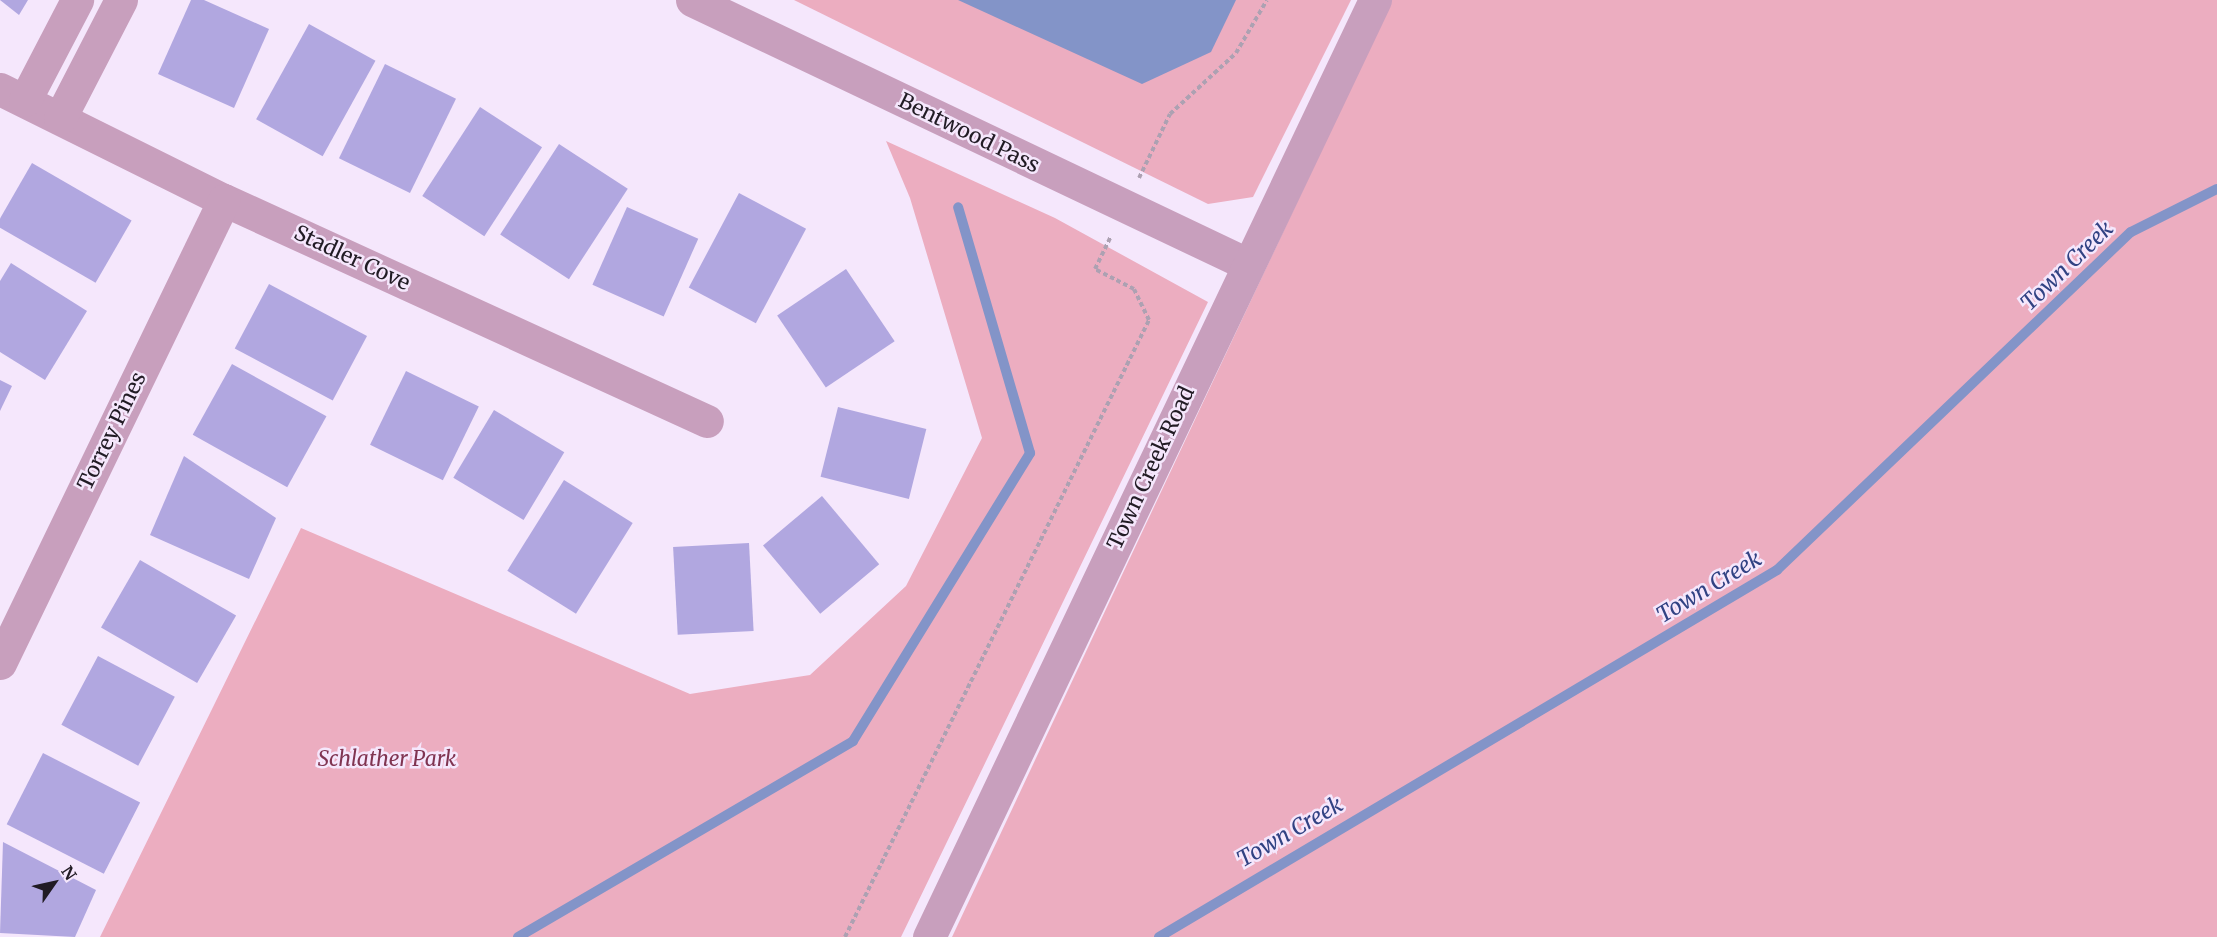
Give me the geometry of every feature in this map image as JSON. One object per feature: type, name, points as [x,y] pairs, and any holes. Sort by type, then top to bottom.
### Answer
[{"type":"street","points":[[12,95],[77,0]]},
{"type":"street","points":[[60,118],[121,0]]},
{"type":"street","name":"Bentwood Pass","points":[[692,0],[1124,208],[1247,264]]},
{"type":"street","name":"Town Creek Road","points":[[929,937],[1247,264],[1375,0]]},
{"type":"street","name":"Stadler Cove","points":[[12,95],[224,200],[706,421]]},
{"type":"street","name":"Torrey Pines","points":[[0,663],[224,200]]},
{"type":"path","points":[[845,937],[1149,320],[1134,289],[1095,269],[1170,114],[1236,53],[1267,0]]},
{"type":"green space","points":[[794,0],[1351,0],[1253,197],[1208,204]]},
{"type":"green space","points":[[1392,0],[2217,0],[2217,937],[952,937]]},
{"type":"green space","name":"Schlather Park","points":[[886,141],[1055,218],[1208,302],[901,937],[100,937],[301,528],[690,694],[810,675],[906,586],[982,438],[910,198]]},
{"type":"water","points":[[958,0],[1236,0],[1211,52],[1142,84]]},
{"type":"building","points":[[0,0],[28,0],[19,15]]},
{"type":"building","points":[[191,0],[204,0],[269,29],[234,108],[158,74]]},
{"type":"building","points":[[309,24],[375,61],[323,156],[256,119]]},
{"type":"building","points":[[385,64],[456,99],[410,193],[339,158]]},
{"type":"building","points":[[480,107],[542,147],[484,236],[422,196]]},
{"type":"building","points":[[559,144],[628,189],[569,279],[500,235]]},
{"type":"building","points":[[32,163],[132,220],[96,283],[0,228],[0,218]]},
{"type":"building","points":[[739,193],[806,229],[756,323],[689,287]]},
{"type":"building","points":[[627,207],[698,239],[664,316],[592,285]]},
{"type":"building","points":[[11,263],[87,311],[45,380],[0,352],[0,281]]},
{"type":"building","points":[[846,269],[895,341],[826,388],[777,315]]},
{"type":"building","points":[[269,284],[367,336],[333,401],[235,348]]},
{"type":"building","points":[[232,364],[326,416],[287,487],[193,435]]},
{"type":"building","points":[[406,371],[479,407],[443,480],[370,445]]},
{"type":"building","points":[[0,380],[12,386],[0,411]]},
{"type":"building","points":[[838,407],[926,429],[909,499],[821,477]]},
{"type":"building","points":[[494,410],[564,452],[524,520],[453,478]]},
{"type":"building","points":[[184,456],[276,518],[249,579],[150,535]]},
{"type":"building","points":[[564,480],[633,523],[576,614],[507,571]]},
{"type":"building","points":[[822,496],[879,564],[820,614],[763,545]]},
{"type":"building","points":[[749,543],[754,631],[678,635],[673,547]]},
{"type":"building","points":[[140,560],[236,616],[197,683],[101,628]]},
{"type":"building","points":[[98,656],[175,697],[138,766],[61,725]]},
{"type":"building","points":[[43,753],[140,802],[104,874],[7,824]]},
{"type":"building","points":[[3,842],[96,890],[75,937],[0,933]]},
{"type":"waterway","name":"Town Creek","points":[[1159,937],[1777,570],[2131,232],[2217,189]]},
{"type":"waterway","points":[[518,937],[853,741],[1030,453],[958,207]]}]
